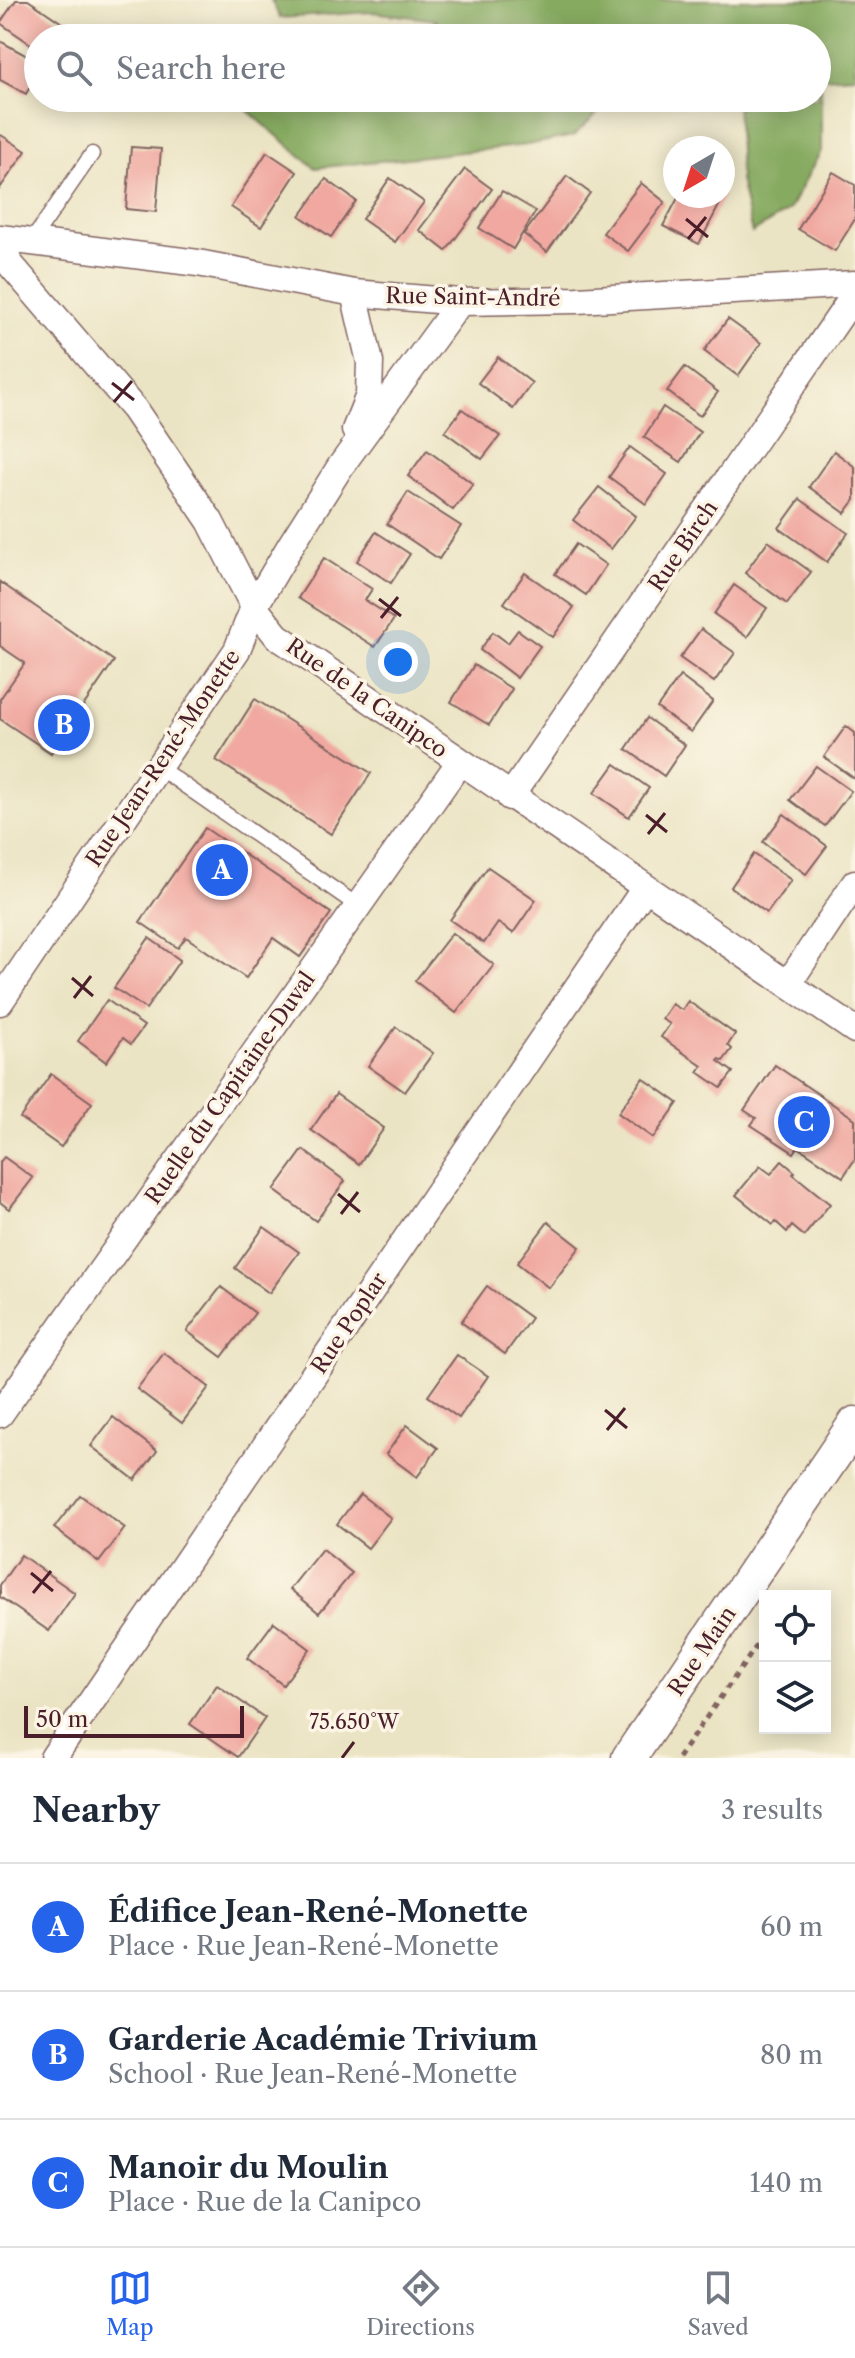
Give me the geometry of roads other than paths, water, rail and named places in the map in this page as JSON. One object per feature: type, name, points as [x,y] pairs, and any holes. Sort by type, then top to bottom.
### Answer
[{"type":"street","name":"Rue Saint-André","points":[[0,238],[198,263],[354,293],[460,302],[577,300],[855,284]]},
{"type":"street","name":"Rue de la Canipco","points":[[3,263],[134,409],[210,521],[254,607],[277,636],[459,763],[855,1030]]},
{"type":"street","name":"Rue Jean-René-Monette","points":[[340,467],[369,395],[370,362],[354,293]]},
{"type":"street","name":"Rue Birch","points":[[510,797],[855,294]]},
{"type":"street","name":"Rue Jean-René-Monette","points":[[4,986],[237,650],[254,607],[340,467],[460,302]]},
{"type":"street","name":"Ruelle du Capitaine-Duval","points":[[0,1414],[459,763]]},
{"type":"street","points":[[788,984],[855,883]]},
{"type":"street","name":"Rue Poplar","points":[[53,1758],[645,888]]},
{"type":"street","name":"Rue Main","points":[[629,1758],[855,1424]]},
{"type":"lane","points":[[31,242],[92,154]]},
{"type":"lane","points":[[158,767],[358,906]]},
{"type":"place","name":"Garderie Académie Trivium","points":[[64,725]]},
{"type":"place","name":"Édifice Jean-René-Monette","points":[[222,870]]},
{"type":"place","name":"Manoir du Moulin","points":[[804,1122]]}]
